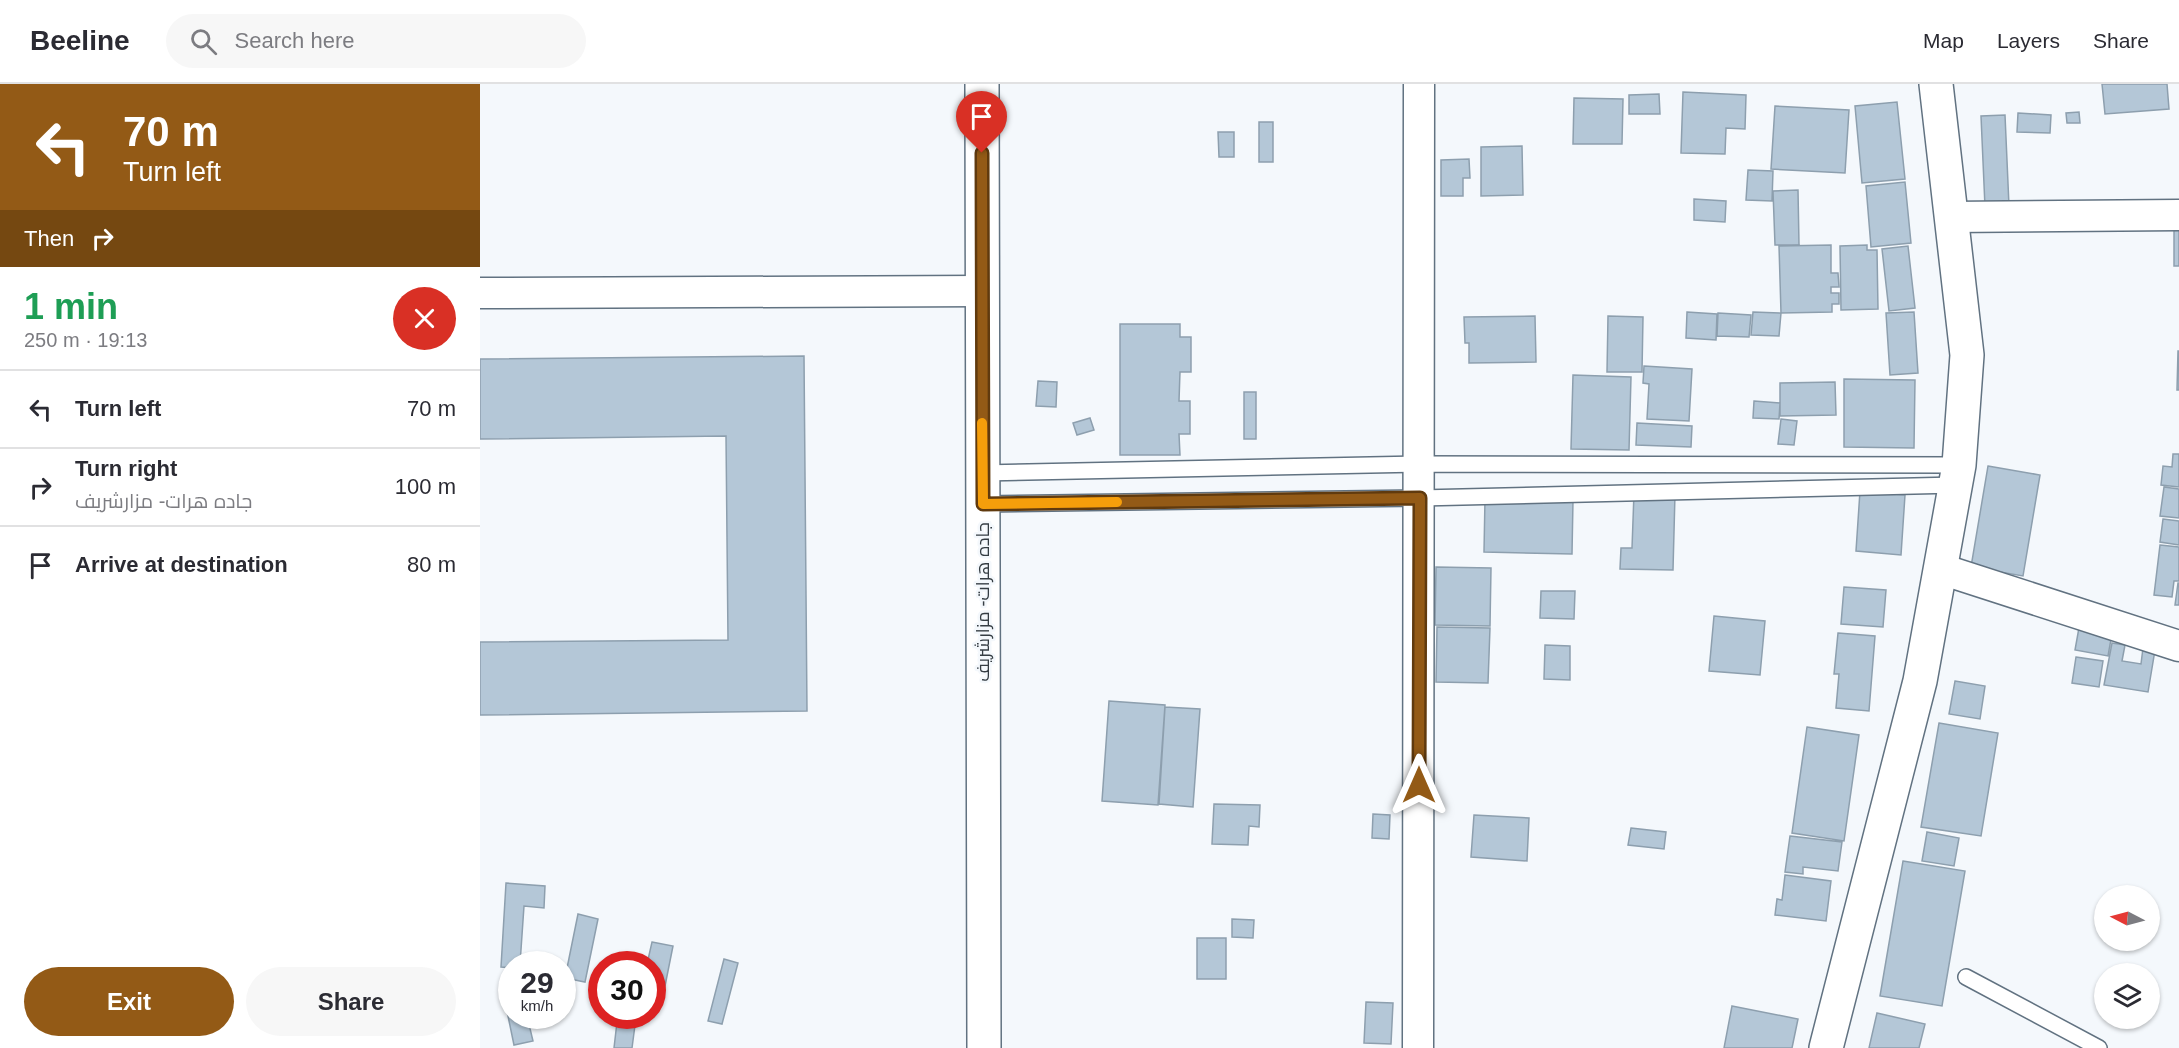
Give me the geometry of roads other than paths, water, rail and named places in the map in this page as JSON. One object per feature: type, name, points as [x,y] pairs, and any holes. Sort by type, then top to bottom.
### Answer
[{"type":"main road","name":"جاده هرات- مزارشریف","points":[[982,84],[984,1048]]},
{"type":"main road","points":[[1826,1048],[1920,681],[1958,475],[1966,355],[1936,84]]},
{"type":"street","points":[[1418,1048],[1419,84]]},
{"type":"street","points":[[1951,217],[2179,215]]},
{"type":"street","points":[[480,293],[982,291]]},
{"type":"street","points":[[1941,569],[2179,645]]},
{"type":"lane","points":[[982,488],[1420,464],[1958,475]]},
{"type":"lane","points":[[982,488],[1420,498],[1958,475]]},
{"type":"lane","points":[[1966,977],[2099,1048]]}]
